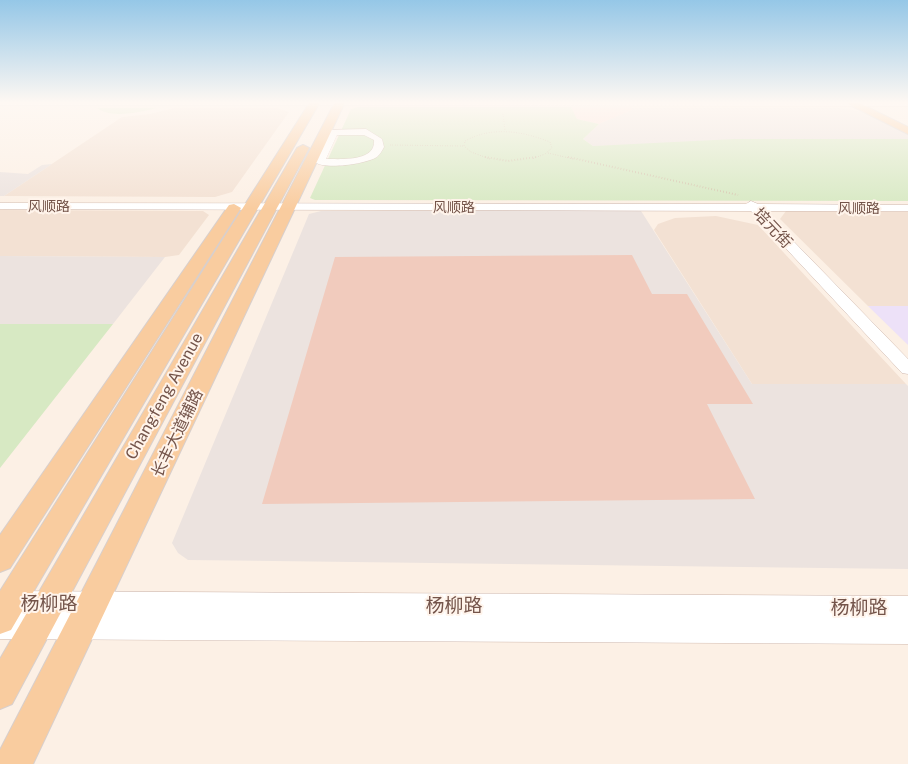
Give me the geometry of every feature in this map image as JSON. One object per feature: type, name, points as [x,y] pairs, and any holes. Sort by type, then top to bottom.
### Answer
[{"type":"main road","name":"长丰大道辅路","points":[[0,559],[262,205],[301,138]]},
{"type":"main road","name":"Changfeng Avenue","points":[[0,692],[262,205],[301,138]]},
{"type":"main road","name":"长丰大道辅路","points":[[13,764],[93,603],[262,205]]},
{"type":"main road","name":"Changfeng Avenue","points":[[2,613],[262,205]]},
{"type":"street","points":[[331,138],[320,162],[358,161],[376,152],[379,145],[378,139],[376,138]]},
{"type":"street","name":"风顺路","points":[[753,207],[908,204]]},
{"type":"street","name":"风顺路","points":[[0,205],[908,208]]},
{"type":"street","name":"培元街","points":[[753,207],[907,364]]},
{"type":"street","name":"杨柳路","points":[[2,613],[49,603],[908,608]]},
{"type":"street","name":"杨柳路","points":[[2,613],[36,627],[908,631]]},
{"type":"path","points":[[464,146],[471,138]]},
{"type":"path","points":[[542,138],[550,142],[552,148],[548,153]]},
{"type":"path","points":[[379,145],[464,146],[470,152],[495,159],[526,160],[548,153],[739,195],[753,207]]},
{"type":"shaded area","points":[[91,138],[271,138],[232,192],[215,197],[4,196]]},
{"type":"shaded area","points":[[584,138],[908,138],[593,146],[583,139]]},
{"type":"shaded area","points":[[52,164],[4,196],[0,196],[0,172],[28,174],[42,165]]},
{"type":"shaded area","points":[[0,210],[203,211],[209,215],[179,255],[165,257],[0,256]]},
{"type":"shaded area","points":[[321,211],[641,211],[752,384],[906,384],[908,386],[908,569],[188,560],[178,553],[172,543],[309,214]]},
{"type":"shaded area","points":[[786,211],[908,212],[908,306],[868,306],[780,219]]},
{"type":"shaded area","points":[[716,216],[758,225],[906,384],[752,384],[654,230],[658,224],[675,218]]},
{"type":"shaded area","points":[[0,256],[165,257],[113,324],[0,324]]},
{"type":"shaded area","points":[[868,306],[908,306],[908,345]]},
{"type":"green space","points":[[338,138],[584,138],[583,139],[593,146],[735,139],[908,139],[908,201],[315,200],[310,198]]},
{"type":"green space","points":[[0,324],[113,324],[0,468]]},
{"type":"building","points":[[632,255],[652,294],[687,294],[753,404],[707,404],[755,499],[262,504],[335,257]]}]
